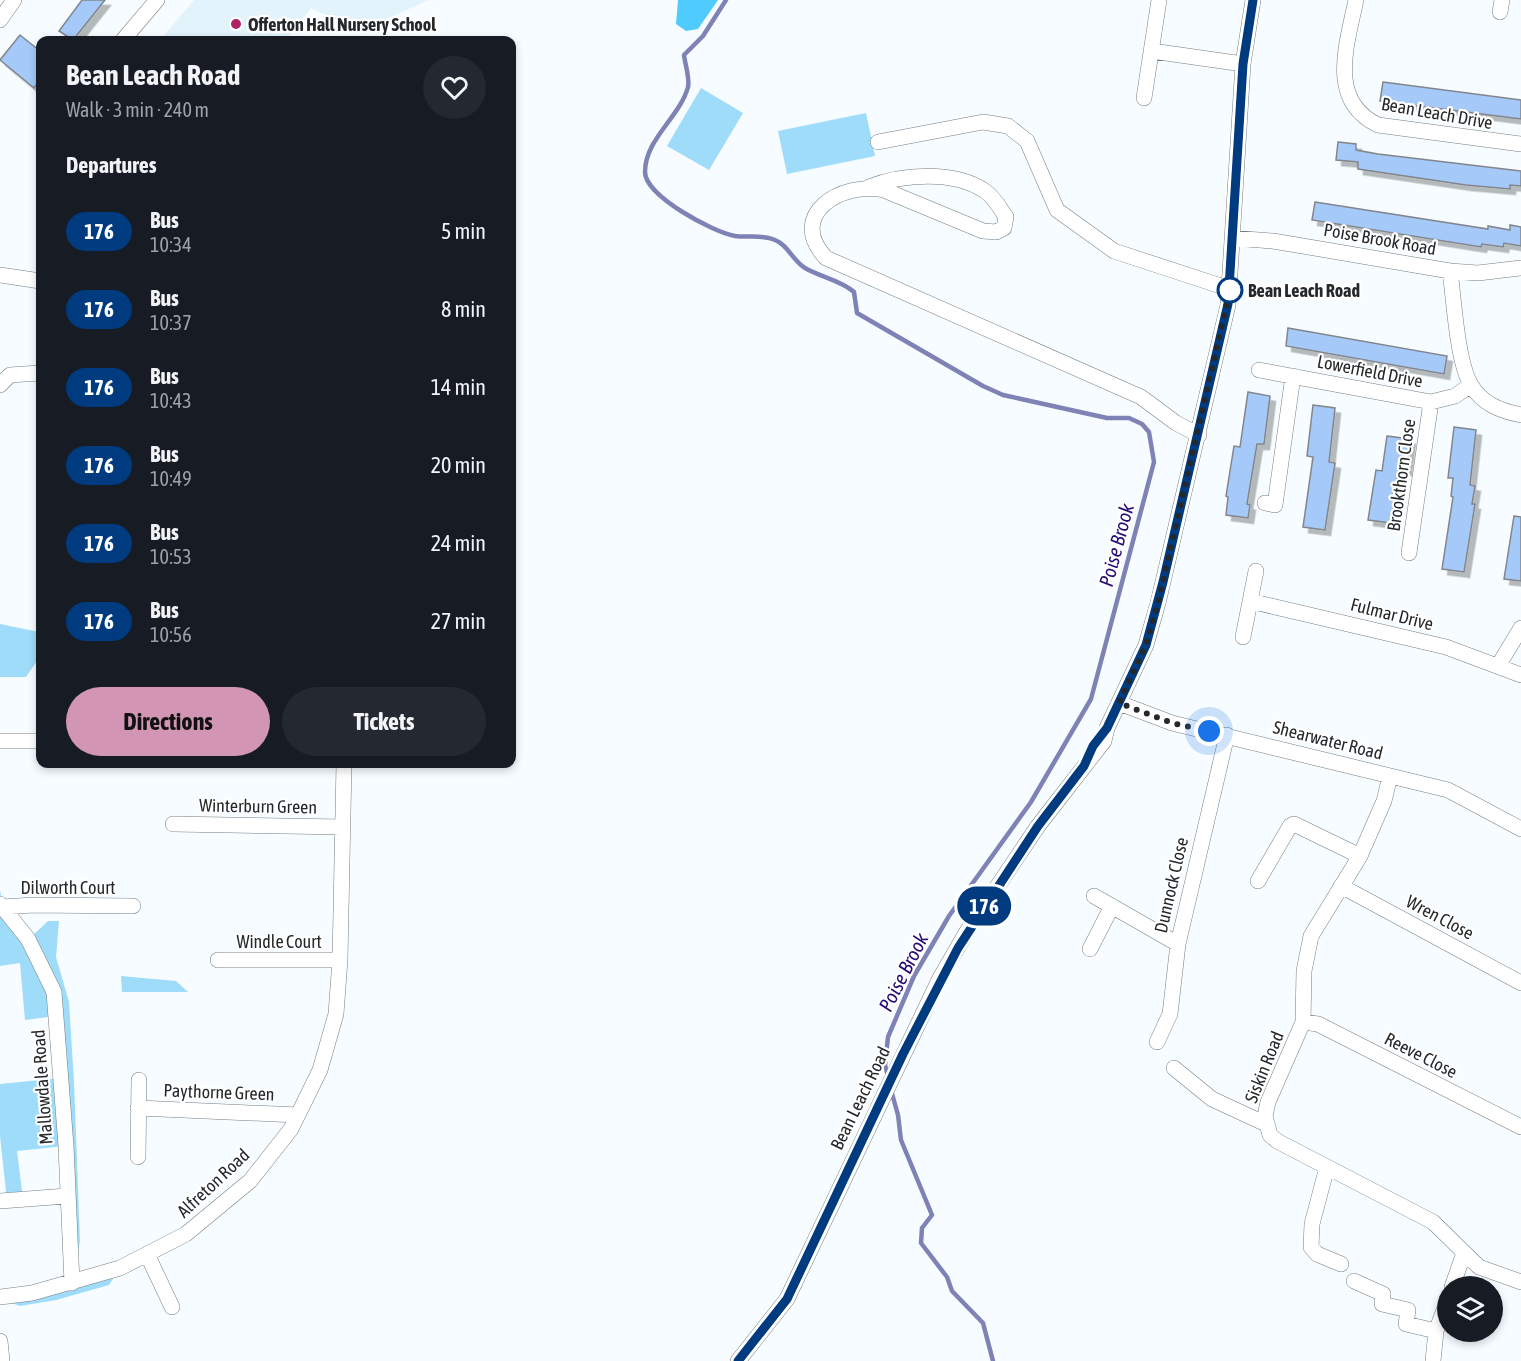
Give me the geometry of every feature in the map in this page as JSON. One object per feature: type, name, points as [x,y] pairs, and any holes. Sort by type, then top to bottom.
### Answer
[{"type":"street","points":[[0,20],[14,0]]},
{"type":"street","points":[[126,36],[157,0]]},
{"type":"street","points":[[1144,98],[1159,0]]},
{"type":"street","name":"Bean Leach Road","points":[[738,1361],[787,1299],[882,1096],[966,933],[1038,826],[1084,766],[1093,746],[1107,728],[1146,645],[1199,435],[1230,289],[1243,64],[1253,0]]},
{"type":"street","name":"Bean Leach Drive","points":[[1356,0],[1344,71],[1350,99],[1365,119],[1378,125],[1521,144]]},
{"type":"street","points":[[1152,51],[1243,64]]},
{"type":"street","points":[[878,142],[983,122],[1008,126],[1027,141],[1057,210],[1114,251],[1230,289]]},
{"type":"street","points":[[869,187],[884,190],[983,231],[996,232],[1004,228],[1006,217],[998,204],[986,191],[971,184],[951,179],[915,177],[891,180],[869,187],[843,191],[827,200],[818,211],[812,229],[815,246],[826,258],[1141,397],[1176,423],[1199,435]]},
{"type":"street","name":"Poise Brook Road","points":[[1233,238],[1273,241],[1450,271],[1478,273],[1521,267]]},
{"type":"street","points":[[1450,271],[1462,354],[1471,385],[1496,409],[1521,415]]},
{"type":"street","points":[[0,275],[36,280]]},
{"type":"street","name":"Lowerfield Drive","points":[[1259,370],[1431,402],[1455,396],[1471,385]]},
{"type":"street","points":[[0,385],[10,375],[36,373]]},
{"type":"street","name":"Lowerfield Drive","points":[[1274,505],[1293,376]]},
{"type":"street","name":"Brookthorn Close","points":[[1409,553],[1431,402]]},
{"type":"street","points":[[1243,637],[1256,571]]},
{"type":"street","name":"Fulmar Drive","points":[[1250,601],[1446,647],[1521,675]]},
{"type":"street","points":[[1498,666],[1521,628]]},
{"type":"street","name":"Shearwater Road","points":[[1119,703],[1172,723],[1448,790],[1521,829]]},
{"type":"street","name":"Dunnock Close","points":[[1157,1042],[1170,1014],[1178,944],[1227,735]]},
{"type":"street","points":[[0,741],[36,741]]},
{"type":"street","name":"Alfreton Road","points":[[0,1297],[32,1293],[120,1268],[186,1234],[250,1180],[291,1129],[320,1070],[336,1014],[340,960],[344,768]]},
{"type":"street","name":"Siskin Road","points":[[1390,776],[1384,801],[1360,856],[1311,936],[1304,971],[1303,1022],[1268,1102],[1266,1124],[1270,1136],[1278,1141],[1433,1222],[1479,1267],[1521,1282]]},
{"type":"street","name":"Winterburn Green","points":[[173,824],[343,827]]},
{"type":"street","points":[[1258,881],[1290,826],[1294,824],[1360,856]]},
{"type":"street","name":"Wren Close","points":[[1341,886],[1521,983]]},
{"type":"street","points":[[1094,896],[1178,944]]},
{"type":"street","name":"Dilworth Court","points":[[1,906],[133,906]]},
{"type":"street","name":"Mallowdale Road","points":[[1,906],[28,939],[54,992],[72,1283]]},
{"type":"street","points":[[1090,949],[1112,906]]},
{"type":"street","name":"Windle Court","points":[[218,960],[340,960]]},
{"type":"street","name":"Reeve Close","points":[[1303,1022],[1318,1024],[1521,1127]]},
{"type":"street","points":[[1174,1068],[1212,1099],[1266,1124]]},
{"type":"street","name":"Paythorne Green","points":[[138,1157],[139,1080]]},
{"type":"street","name":"Paythorne Green","points":[[138,1108],[298,1115]]},
{"type":"street","points":[[1327,1167],[1312,1224],[1311,1247],[1317,1254],[1341,1264]]},
{"type":"street","points":[[0,1201],[67,1196]]},
{"type":"street","points":[[1456,1276],[1464,1253]]},
{"type":"street","points":[[147,1254],[172,1307]]},
{"type":"street","points":[[1354,1281],[1383,1294],[1382,1304],[1408,1310],[1406,1324],[1436,1331],[1433,1361]]},
{"type":"street","points":[[0,1341],[2,1361]]},
{"type":"shaded area","name":"Offerton Hall Nursery School","points":[[194,0],[429,0],[359,31],[311,8],[289,36],[163,36]]},
{"type":"shaded area","points":[[678,0],[718,0],[698,29],[686,31],[676,24]]},
{"type":"shaded area","points":[[701,88],[743,113],[709,170],[667,146]]},
{"type":"shaded area","points":[[866,113],[875,156],[787,174],[778,131]]},
{"type":"shaded area","points":[[0,624],[36,631],[36,662],[26,677],[0,677]]},
{"type":"shaded area","points":[[0,890],[3,907],[29,939],[48,921],[59,921],[56,957],[69,1002],[80,1241],[72,1283],[65,1146],[17,1151],[23,1199],[7,1200],[0,1136],[0,1084],[60,1078],[56,1016],[25,1020],[20,963],[0,966]]},
{"type":"shaded area","points":[[121,976],[176,981],[188,992],[122,992]]},
{"type":"shaded area","points":[[120,1268],[109,1285],[56,1300],[20,1306],[0,1299],[72,1283]]},
{"type":"building","points":[[82,0],[105,0],[76,36],[67,36],[59,31]]},
{"type":"building","points":[[20,35],[36,48],[36,85],[34,88],[0,60]]},
{"type":"building","points":[[1383,82],[1521,100],[1521,119],[1380,101]]},
{"type":"building","points":[[1338,142],[1356,144],[1356,150],[1378,154],[1521,171],[1521,186],[1510,185],[1510,189],[1466,185],[1358,169],[1358,162],[1336,160]]},
{"type":"building","points":[[1315,202],[1488,229],[1488,226],[1510,230],[1510,225],[1521,227],[1521,246],[1504,243],[1503,247],[1482,244],[1481,247],[1312,220]]},
{"type":"building","points":[[1288,328],[1447,356],[1444,374],[1286,346]]},
{"type":"building","points":[[1248,392],[1270,396],[1264,444],[1257,444],[1247,504],[1250,505],[1248,518],[1226,515],[1228,497],[1226,496],[1234,446],[1240,447]]},
{"type":"building","points":[[1313,405],[1335,408],[1329,462],[1335,463],[1325,530],[1303,527],[1313,457],[1307,456]]},
{"type":"building","points":[[1454,427],[1476,430],[1470,485],[1475,486],[1472,504],[1475,504],[1464,572],[1442,569],[1453,497],[1451,496],[1453,478],[1448,478]]},
{"type":"building","points":[[1387,436],[1410,439],[1406,470],[1398,469],[1391,523],[1368,520],[1376,470],[1382,471]]},
{"type":"building","points":[[1514,516],[1521,517],[1521,581],[1504,579]]},
{"type":"waterway","name":"Poise Brook","points":[[726,0],[703,36],[684,55],[688,87],[678,108],[656,139],[647,160],[645,172],[656,192],[682,212],[712,228],[735,236],[765,237],[780,242],[805,268],[843,284],[854,292],[857,313],[983,386],[1003,395],[1107,418],[1129,418],[1142,424],[1149,432],[1154,462],[1091,699],[1031,802],[949,916],[914,976],[888,1037],[885,1065],[888,1076]]},
{"type":"waterway","name":"Poise Brook","points":[[891,1090],[898,1115],[901,1140],[932,1215],[922,1228],[921,1243],[947,1277],[952,1291],[983,1323],[993,1361]]},
{"type":"bus line","name":"176","points":[[738,1361],[787,1299],[940,978],[966,933],[1038,826],[1084,766],[1093,746],[1107,728],[1146,645],[1158,603],[1228,304],[1243,64],[1253,0]]},
{"type":"place","name":"Offerton Hall Nursery School","points":[[236,24]]},
{"type":"place","name":"Bean Leach Road","points":[[1230,290]]},
{"type":"route","points":[[1209,731],[1172,723],[1119,703],[1146,645],[1158,603],[1230,290]]}]
